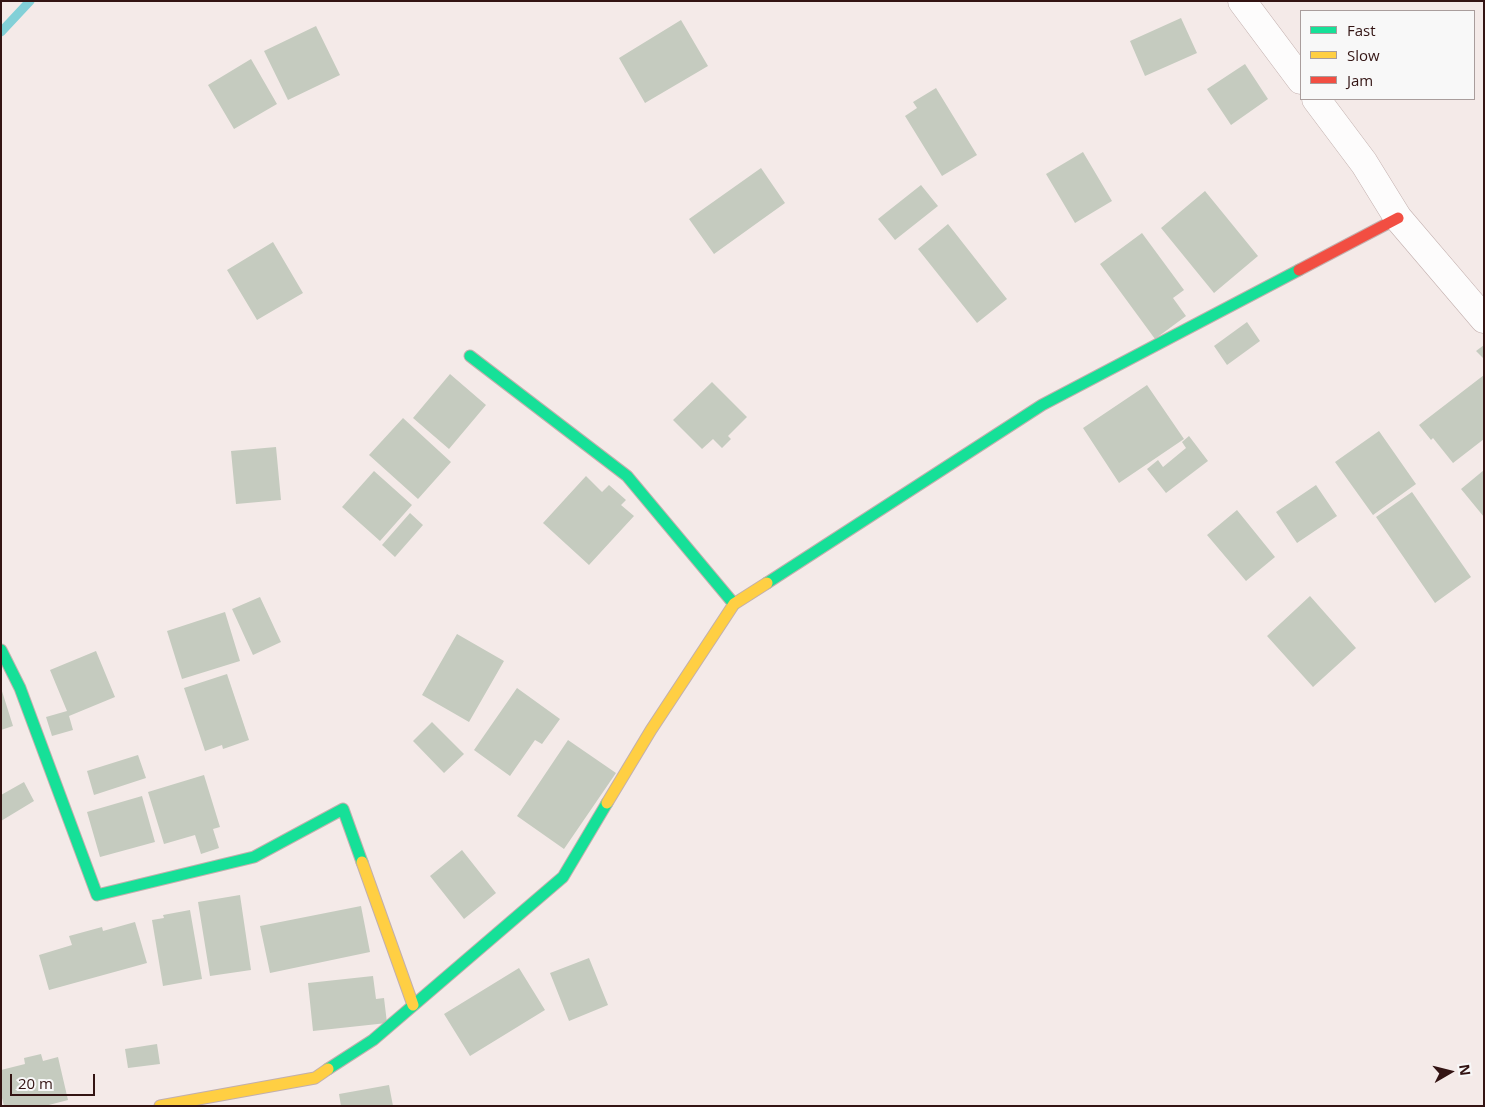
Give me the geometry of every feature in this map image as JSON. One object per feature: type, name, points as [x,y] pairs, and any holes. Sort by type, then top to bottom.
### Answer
[{"type":"street","points":[[1242,1],[1300,79]]},
{"type":"street","points":[[1317,100],[1364,163],[1398,218],[1484,319]]},
{"type":"street","points":[[160,1106],[315,1078],[372,1040],[563,877],[650,730],[734,604],[1042,405],[1398,218]]},
{"type":"street","points":[[470,356],[627,476],[734,604]]},
{"type":"street","points":[[1,650],[20,688],[97,895],[254,857],[343,809],[413,1005]]},
{"type":"building","points":[[1181,18],[1197,53],[1145,76],[1130,41]]},
{"type":"building","points":[[681,20],[708,66],[645,103],[619,58]]},
{"type":"building","points":[[316,26],[340,75],[288,100],[264,51]]},
{"type":"building","points":[[251,59],[277,104],[234,129],[208,85]]},
{"type":"building","points":[[1245,64],[1268,99],[1231,125],[1207,89]]},
{"type":"building","points":[[936,88],[977,155],[942,176],[905,116],[917,108],[913,102]]},
{"type":"building","points":[[1083,152],[1112,201],[1075,223],[1046,174]]},
{"type":"building","points":[[761,168],[785,203],[714,254],[689,219]]},
{"type":"building","points":[[921,185],[938,206],[895,240],[878,219]]},
{"type":"building","points":[[1205,191],[1258,256],[1214,293],[1161,228]]},
{"type":"building","points":[[948,224],[1007,299],[977,323],[918,249]]},
{"type":"building","points":[[1142,233],[1184,290],[1173,298],[1186,316],[1155,339],[1100,264]]},
{"type":"building","points":[[273,242],[303,293],[257,320],[227,270]]},
{"type":"building","points":[[1247,322],[1260,341],[1227,365],[1214,346]]},
{"type":"building","points":[[1484,345],[1484,359],[1476,351]]},
{"type":"building","points":[[450,374],[486,405],[449,449],[413,418]]},
{"type":"building","points":[[1484,375],[1484,439],[1453,463],[1433,438],[1431,440],[1419,425]]},
{"type":"building","points":[[712,382],[747,417],[728,436],[731,439],[722,448],[713,439],[702,449],[673,420]]},
{"type":"building","points":[[1147,385],[1184,439],[1119,483],[1083,428]]},
{"type":"building","points":[[403,418],[451,462],[418,499],[369,455]]},
{"type":"building","points":[[1379,431],[1416,484],[1373,515],[1335,462]]},
{"type":"building","points":[[1189,436],[1208,461],[1166,493],[1147,469],[1158,460],[1163,467],[1186,448],[1182,442]]},
{"type":"building","points":[[276,447],[281,500],[236,504],[231,451]]},
{"type":"building","points":[[1484,470],[1484,517],[1461,489]]},
{"type":"building","points":[[374,471],[412,505],[380,541],[342,507]]},
{"type":"building","points":[[586,476],[602,492],[609,485],[626,500],[621,505],[634,516],[589,565],[543,523]]},
{"type":"building","points":[[1316,485],[1337,516],[1297,543],[1276,512]]},
{"type":"building","points":[[1412,492],[1471,577],[1435,603],[1376,517]]},
{"type":"building","points":[[1237,510],[1275,557],[1246,581],[1207,535]]},
{"type":"building","points":[[410,513],[423,525],[395,557],[382,545]]},
{"type":"building","points":[[1310,596],[1356,648],[1313,687],[1267,636]]},
{"type":"building","points":[[260,597],[281,642],[253,655],[232,609]]},
{"type":"building","points":[[225,612],[240,661],[182,679],[167,631]]},
{"type":"building","points":[[457,634],[504,661],[469,722],[422,695]]},
{"type":"building","points":[[96,651],[115,697],[69,716],[73,730],[52,736],[46,717],[67,711],[50,670]]},
{"type":"building","points":[[227,674],[249,740],[223,749],[222,745],[205,751],[184,688]]},
{"type":"building","points":[[1,688],[13,726],[1,730]]},
{"type":"building","points":[[517,688],[560,719],[542,744],[535,740],[510,776],[474,750]]},
{"type":"building","points":[[432,722],[464,754],[444,773],[413,741]]},
{"type":"building","points":[[568,740],[616,773],[564,849],[517,816]]},
{"type":"building","points":[[138,755],[146,778],[94,795],[87,771]]},
{"type":"building","points":[[204,775],[220,827],[213,829],[219,848],[201,854],[195,835],[164,844],[148,792]]},
{"type":"building","points":[[24,782],[34,801],[1,821],[1,795]]},
{"type":"building","points":[[142,796],[155,842],[100,857],[87,812]]},
{"type":"building","points":[[462,850],[496,893],[464,919],[430,876]]},
{"type":"building","points":[[240,895],[251,970],[210,976],[198,902]]},
{"type":"building","points":[[361,906],[370,952],[270,973],[260,926]]},
{"type":"building","points":[[190,910],[202,979],[163,986],[152,920],[164,918],[163,915]]},
{"type":"building","points":[[135,922],[147,963],[49,990],[39,955],[72,945],[69,936],[102,927],[103,931]]},
{"type":"building","points":[[589,958],[608,1005],[569,1021],[550,973]]},
{"type":"building","points":[[519,968],[545,1010],[470,1056],[444,1014]]},
{"type":"building","points":[[373,976],[376,999],[384,998],[387,1023],[313,1031],[308,983]]},
{"type":"building","points":[[157,1044],[160,1064],[128,1068],[125,1049]]},
{"type":"building","points":[[41,1054],[43,1061],[58,1057],[68,1100],[45,1106],[4,1106],[1,1094],[1,1070],[25,1064],[24,1058]]},
{"type":"building","points":[[389,1085],[393,1106],[341,1106],[339,1094]]},
{"type":"waterway","points":[[1,32],[30,1]]},
{"type":"traffic: fast","points":[[767,583],[1042,405],[1299,270]]},
{"type":"traffic: fast","points":[[470,356],[627,476],[734,604]]},
{"type":"traffic: fast","points":[[1,650],[20,688],[97,895],[254,857],[343,809],[362,862]]},
{"type":"traffic: fast","points":[[328,1069],[373,1040],[563,877],[607,803]]},
{"type":"traffic: slow","points":[[607,803],[651,730],[734,604],[767,583]]},
{"type":"traffic: slow","points":[[362,862],[413,1005]]},
{"type":"traffic: slow","points":[[160,1106],[315,1078],[328,1069]]},
{"type":"traffic: jam","points":[[1299,270],[1398,218]]}]
